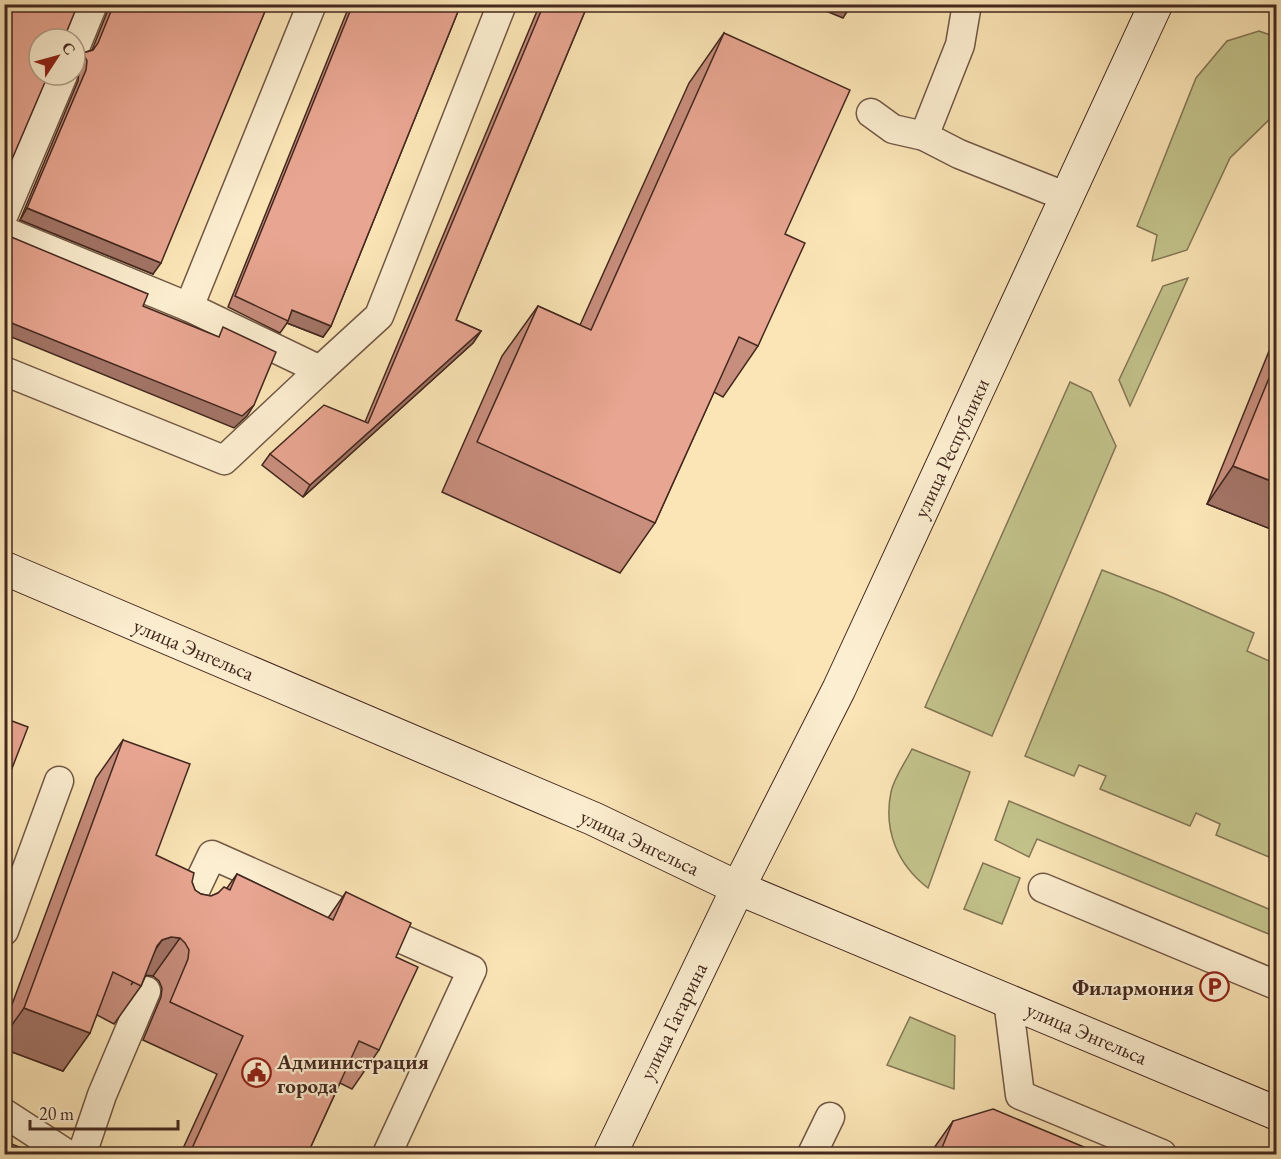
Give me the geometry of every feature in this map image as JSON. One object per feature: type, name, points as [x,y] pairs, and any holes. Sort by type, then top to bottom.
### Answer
[{"type":"main road","name":"улица Республики","points":[[738,888],[839,689],[1156,4]]},
{"type":"main road","name":"улица Энгельса","points":[[4,568],[594,819],[738,888],[1276,1113]]},
{"type":"main road","name":"улица Гагарина","points":[[610,1155],[738,888]]},
{"type":"lane","points":[[84,27],[93,4]]},
{"type":"lane","points":[[189,307],[312,4]]},
{"type":"lane","points":[[4,371],[224,460],[380,316],[502,4]]},
{"type":"lane","points":[[924,136],[960,45],[967,4]]},
{"type":"lane","points":[[4,214],[58,87]]},
{"type":"lane","points":[[871,113],[893,129],[924,136],[959,154],[1067,197]]},
{"type":"lane","points":[[4,231],[189,307],[320,370]]},
{"type":"lane","points":[[4,932],[59,781]]},
{"type":"lane","points":[[182,918],[212,855],[472,970],[387,1155]]},
{"type":"lane","points":[[1043,888],[1276,985]]},
{"type":"lane","points":[[82,1155],[102,1095],[146,991]]},
{"type":"lane","points":[[1008,1000],[1020,1095],[1162,1155]]},
{"type":"lane","points":[[4,1113],[67,1155]]},
{"type":"lane","points":[[812,1155],[830,1117]]},
{"type":"green space","points":[[1259,31],[1276,37],[1276,113],[1230,158],[1187,250],[1152,261],[1157,235],[1137,226],[1196,78],[1227,41]]},
{"type":"green space","points":[[1188,278],[1130,406],[1119,380],[1163,286]]},
{"type":"green space","points":[[1070,382],[1091,392],[1116,446],[992,736],[925,707]]},
{"type":"green space","points":[[1102,570],[1165,594],[1254,633],[1247,651],[1276,664],[1276,796],[1274,803],[1276,805],[1276,838],[1269,857],[1216,835],[1220,824],[1196,813],[1190,826],[1100,789],[1106,776],[1079,765],[1074,776],[1025,756]]},
{"type":"green space","points":[[912,749],[970,772],[928,888],[908,869],[901,858],[895,846],[889,820],[892,787]]},
{"type":"green space","points":[[1009,801],[1276,912],[1276,937],[1037,839],[1029,857],[995,840]]},
{"type":"green space","points":[[983,863],[1020,878],[1002,924],[964,909]]},
{"type":"green space","points":[[910,1017],[955,1036],[954,1089],[887,1065]]},
{"type":"building","points":[[4,4],[78,4],[69,27],[27,27],[27,87],[43,87],[4,178]]},
{"type":"building","points":[[114,4],[268,4],[161,263],[27,208],[79,87],[87,87],[87,52],[93,50]]},
{"type":"building","points":[[353,4],[461,4],[331,326],[292,310],[288,321],[235,296]]},
{"type":"building","points":[[544,4],[588,4],[456,320],[481,331],[310,485],[270,454],[324,405],[368,423]]},
{"type":"building","points":[[724,33],[850,90],[785,234],[805,243],[758,346],[739,337],[655,523],[477,442],[538,306],[591,330]]},
{"type":"building","points":[[4,234],[148,294],[143,306],[219,337],[223,327],[276,352],[254,405],[242,416],[4,320]]},
{"type":"building","points":[[1276,361],[1276,483],[1233,466]]},
{"type":"building","points":[[4,718],[28,727],[4,789]]},
{"type":"building","points":[[123,740],[190,764],[156,855],[194,873],[192,882],[195,890],[201,894],[211,896],[224,887],[230,890],[237,874],[333,920],[346,892],[411,923],[396,957],[418,967],[379,1050],[359,1041],[307,1155],[189,1155],[243,1036],[170,1002],[188,959],[189,950],[180,938],[171,937],[162,940],[157,946],[141,986],[113,972],[90,1033],[24,1008]]},
{"type":"building","points":[[993,1109],[1103,1155],[939,1155],[953,1121]]},
{"type":"building","points":[[4,1141],[39,1155],[4,1155]]},
{"type":"place","name":"Филармония","points":[[1215,987]]},
{"type":"place","name":"Администрация города","points":[[256,1073]]}]
